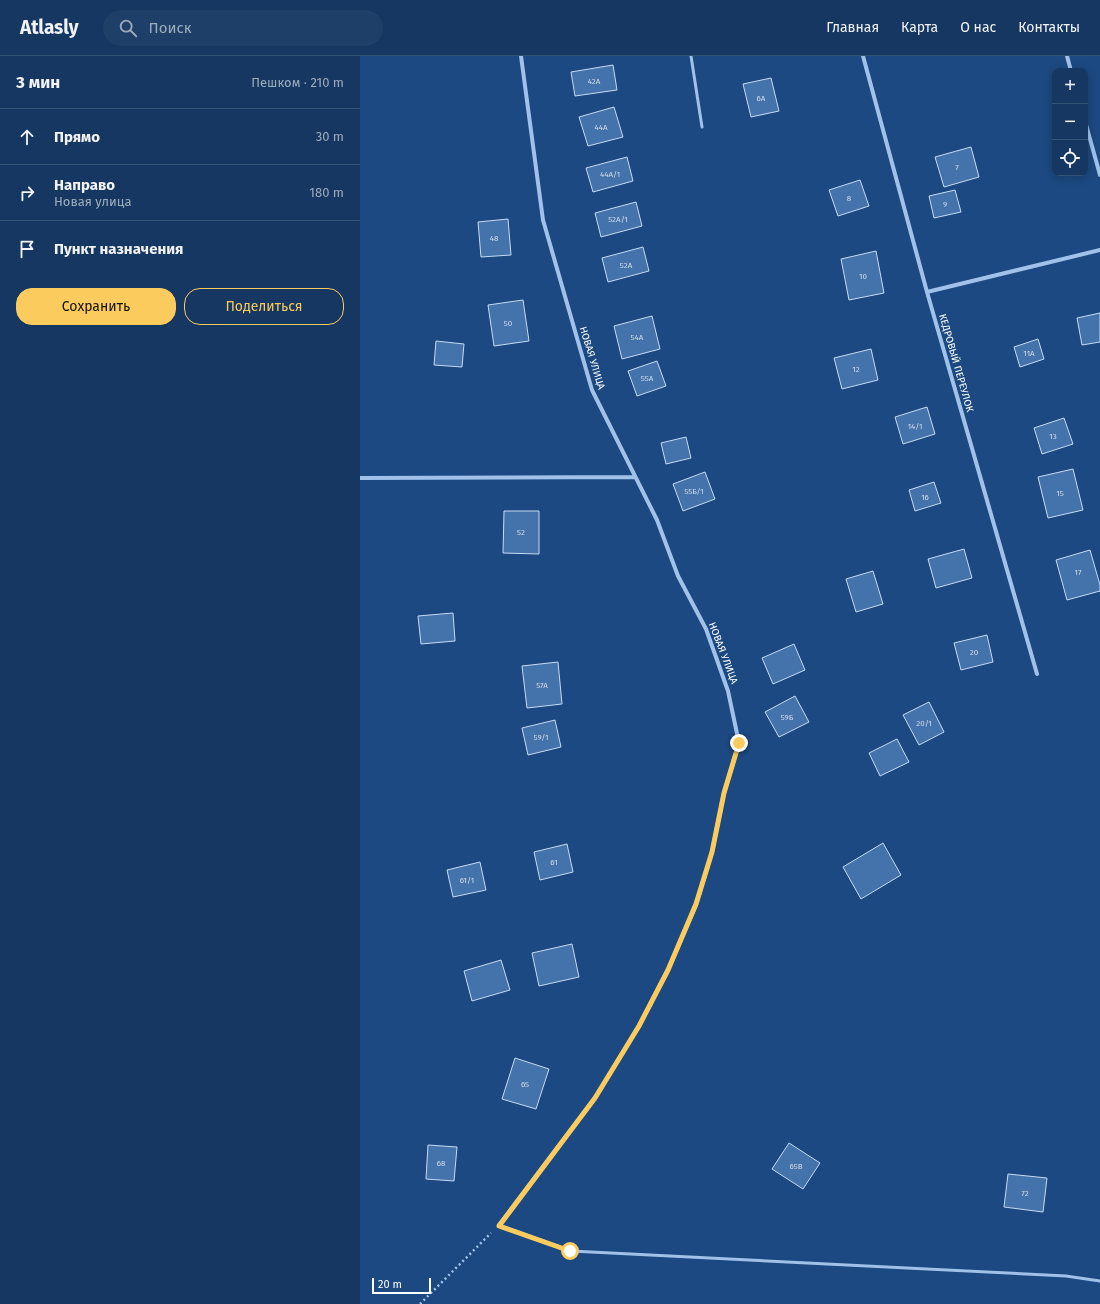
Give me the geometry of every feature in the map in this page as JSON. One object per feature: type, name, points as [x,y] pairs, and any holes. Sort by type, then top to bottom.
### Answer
[{"type":"street","name":"НОВАЯ УЛИЦА","points":[[499,1226],[595,1098],[639,1026],[668,970],[696,904],[710,860],[724,793],[739,743],[728,691],[706,629],[678,576],[657,520],[592,390],[543,220],[521,56]]},
{"type":"street","name":"КЕДРОВЫЙ ПЕРЕУЛОК","points":[[862,56],[1037,674]]},
{"type":"street","points":[[1067,56],[1070,68]]},
{"type":"street","points":[[1088,132],[1100,174]]},
{"type":"street","points":[[928,292],[1100,250]]},
{"type":"street","points":[[360,478],[635,477]]},
{"type":"lane","points":[[691,56],[702,127]]},
{"type":"lane","points":[[499,1226],[570,1251],[1066,1276],[1100,1281]]},
{"type":"path","points":[[420,1304],[499,1226]]},
{"type":"building","points":[[613,65],[617,90],[575,96],[571,72]]},
{"type":"building","points":[[771,78],[779,111],[751,117],[743,84]]},
{"type":"building","points":[[614,107],[623,137],[588,146],[579,117]]},
{"type":"building","points":[[971,147],[979,177],[944,187],[935,157]]},
{"type":"building","points":[[627,157],[633,181],[593,192],[586,168]]},
{"type":"building","points":[[860,180],[869,206],[838,216],[829,190]]},
{"type":"building","points":[[955,190],[961,212],[934,218],[929,196]]},
{"type":"building","points":[[636,202],[642,226],[601,237],[595,213]]},
{"type":"building","points":[[508,219],[511,255],[481,257],[478,222]]},
{"type":"building","points":[[643,247],[649,271],[608,282],[602,258]]},
{"type":"building","points":[[876,251],[884,293],[849,300],[841,259]]},
{"type":"building","points":[[523,300],[529,341],[494,346],[488,305]]},
{"type":"building","points":[[1100,313],[1100,342],[1082,345],[1077,318]]},
{"type":"building","points":[[652,316],[660,349],[622,359],[614,326]]},
{"type":"building","points":[[1038,339],[1044,359],[1020,367],[1014,347]]},
{"type":"building","points":[[436,341],[464,344],[462,367],[434,365]]},
{"type":"building","points":[[871,349],[878,380],[842,389],[834,358]]},
{"type":"building","points":[[657,361],[666,386],[637,396],[628,371]]},
{"type":"building","points":[[927,407],[935,434],[903,444],[895,417]]},
{"type":"building","points":[[1064,418],[1073,444],[1042,454],[1034,428]]},
{"type":"building","points":[[686,437],[691,458],[666,464],[661,443]]},
{"type":"building","points":[[1073,469],[1083,510],[1048,518],[1038,477]]},
{"type":"building","points":[[705,472],[715,499],[683,511],[673,484]]},
{"type":"building","points":[[934,482],[941,503],[915,511],[909,490]]},
{"type":"building","points":[[504,511],[539,511],[539,554],[503,553]]},
{"type":"building","points":[[964,549],[972,578],[936,588],[928,559]]},
{"type":"building","points":[[1090,550],[1100,585],[1100,591],[1067,600],[1056,560]]},
{"type":"building","points":[[873,571],[883,604],[856,612],[846,579]]},
{"type":"building","points":[[453,613],[455,641],[421,644],[418,616]]},
{"type":"building","points":[[987,635],[993,662],[961,670],[954,643]]},
{"type":"building","points":[[794,644],[805,670],[773,684],[762,658]]},
{"type":"building","points":[[558,662],[562,704],[527,708],[522,666]]},
{"type":"building","points":[[795,696],[809,722],[779,737],[765,712]]},
{"type":"building","points":[[929,702],[944,732],[919,745],[903,715]]},
{"type":"building","points":[[555,720],[561,747],[528,755],[522,728]]},
{"type":"building","points":[[897,739],[909,762],[880,776],[869,753]]},
{"type":"building","points":[[883,843],[901,875],[861,899],[843,867]]},
{"type":"building","points":[[567,844],[573,872],[540,880],[534,852]]},
{"type":"building","points":[[480,862],[486,890],[453,897],[447,870]]},
{"type":"building","points":[[572,944],[579,977],[539,986],[532,953]]},
{"type":"building","points":[[501,960],[510,990],[472,1001],[464,971]]},
{"type":"building","points":[[515,1058],[549,1069],[536,1109],[502,1099]]},
{"type":"building","points":[[789,1143],[820,1163],[803,1189],[772,1169]]},
{"type":"building","points":[[428,1145],[457,1147],[454,1181],[426,1179]]},
{"type":"building","points":[[1008,1174],[1047,1178],[1043,1212],[1004,1207]]},
{"type":"route","points":[[570,1251],[499,1226],[595,1098],[639,1026],[668,970],[696,904],[712,852],[724,793],[739,743]]}]
